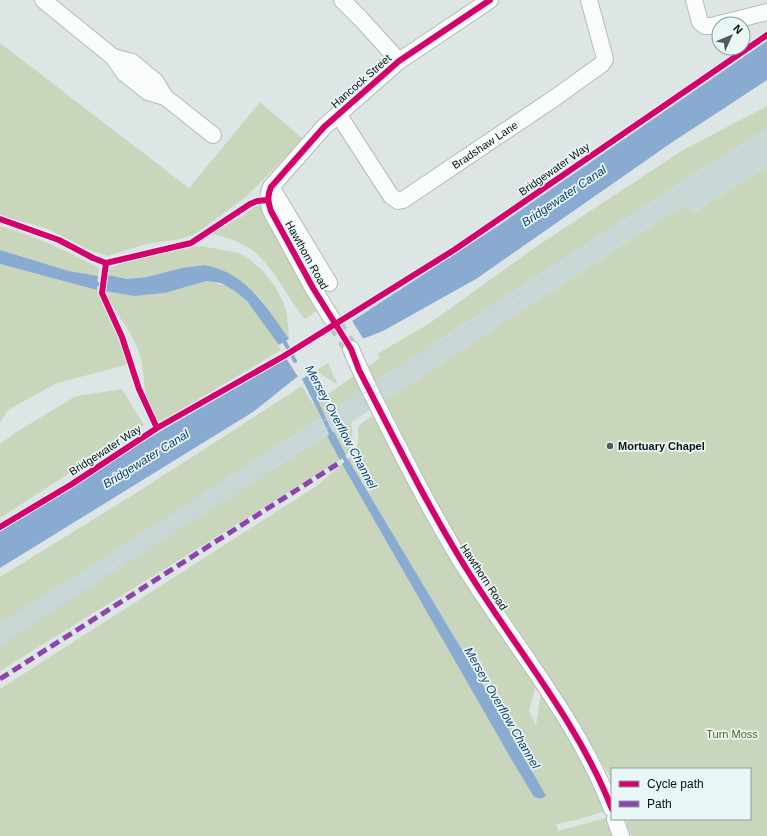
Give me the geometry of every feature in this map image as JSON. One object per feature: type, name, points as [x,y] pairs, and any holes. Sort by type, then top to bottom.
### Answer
[{"type":"street","points":[[43,0],[113,57],[124,73],[148,92],[165,97],[212,135]]},
{"type":"street","points":[[342,0],[399,61]]},
{"type":"street","name":"Hancock Street","points":[[269,194],[312,140],[338,114],[399,61],[490,0]]},
{"type":"street","name":"Bradshaw Lane","points":[[338,114],[391,196],[398,201],[403,200],[556,97],[604,62],[604,55],[589,0]]},
{"type":"street","points":[[694,0],[700,22],[705,26],[711,26],[767,12]]},
{"type":"street","name":"Hawthorn Road","points":[[269,194],[329,283]]},
{"type":"street","name":"Hawthorn Road","points":[[269,194],[271,211],[313,288],[332,319]]},
{"type":"street","name":"Hawthorn Road","points":[[351,349],[359,370],[380,412],[457,554],[504,626],[540,677],[575,734],[600,780],[611,807]]},
{"type":"street","points":[[615,820],[621,836]]},
{"type":"shaded area","points":[[767,122],[767,167],[692,213],[686,204],[385,400],[181,536],[0,652],[0,599],[314,403],[381,358]]},
{"type":"green space","points":[[0,43],[189,188],[260,102],[303,139],[246,197],[195,234],[180,239],[146,244],[107,256],[90,250],[48,229],[0,215]]},
{"type":"green space","points":[[767,106],[767,128],[680,182],[147,530],[0,623],[0,577],[136,493],[302,386],[313,404],[380,359],[377,354],[430,323],[537,246],[683,150]]},
{"type":"green space","name":"Turn Moss","points":[[767,167],[767,836],[632,836],[627,826],[627,820],[751,820],[751,768],[611,768],[611,778],[538,659],[468,557],[430,490],[385,400],[686,204],[693,213]]},
{"type":"green space","points":[[259,204],[318,310],[305,319],[264,261],[246,246],[212,233],[241,217]]},
{"type":"green space","points":[[0,226],[38,239],[99,268],[98,276],[69,271],[0,250]]},
{"type":"green space","points":[[201,246],[239,253],[248,258],[263,271],[275,286],[283,302],[287,314],[289,339],[256,293],[182,268],[147,277],[127,279],[108,275],[109,269],[118,264],[141,256],[179,248]]},
{"type":"green space","points":[[0,264],[97,290],[130,364],[57,383],[8,410],[0,423]]},
{"type":"green space","points":[[206,281],[218,283],[236,291],[260,318],[281,350],[164,420],[158,421],[149,407],[145,390],[142,364],[137,347],[105,291],[134,296],[165,293]]},
{"type":"green space","points":[[328,363],[338,385],[319,373],[317,370]]},
{"type":"green space","points":[[122,389],[144,425],[0,518],[0,444],[18,431],[76,396]]},
{"type":"green space","points":[[372,416],[465,581],[536,686],[529,711],[536,725],[541,694],[577,751],[605,811],[577,820],[556,824],[558,831],[609,817],[613,836],[0,836],[0,689],[318,485],[342,464],[534,797],[539,799],[545,796],[492,700],[348,459],[355,453],[358,440],[358,426]]},
{"type":"green space","points":[[351,422],[352,439],[346,455],[334,432]]},
{"type":"green space","points":[[327,436],[340,460],[0,671],[0,646]]},
{"type":"water","name":"Bridgewater Canal","points":[[767,41],[767,80],[671,143],[476,279],[383,331],[339,348],[297,377],[253,412],[0,568],[0,530],[166,428],[352,321],[492,230],[745,56],[751,56],[751,52]]},
{"type":"water","points":[[0,250],[69,271],[98,276],[97,290],[0,264]]},
{"type":"water","points":[[205,265],[220,269],[233,275],[244,283],[272,315],[289,339],[279,345],[247,301],[235,291],[221,283],[206,281],[165,293],[134,296],[105,291],[108,275],[127,279],[147,277],[182,268]]},
{"type":"water","points":[[309,372],[322,398],[314,403],[301,377]]},
{"type":"water","points":[[334,432],[346,455],[340,460],[327,436]]},
{"type":"water","points":[[348,459],[492,700],[546,796],[543,798],[534,797],[513,762],[342,464]]},
{"type":"pier","points":[[351,319],[364,340],[340,350],[309,370],[312,373],[300,380],[286,358]]},
{"type":"waterway","name":"Mersey Overflow Channel","points":[[93,283],[111,287]]},
{"type":"waterway","name":"Mersey Overflow Channel","points":[[282,337],[295,361]]},
{"type":"waterway","name":"Mersey Overflow Channel","points":[[314,397],[333,438]]},
{"type":"waterway","name":"Mersey Overflow Channel","points":[[341,452],[349,466]]},
{"type":"tunnel","points":[[332,319],[351,349]]},
{"type":"tram line","points":[[0,634],[110,564],[406,365],[767,136]]},
{"type":"tram line","points":[[0,644],[204,511],[413,370],[673,205],[767,148]]},
{"type":"marked path","points":[[0,679],[339,463]]},
{"type":"cycle path","points":[[490,0],[399,61],[324,127],[271,187],[268,196],[271,211],[313,288],[351,349],[359,370],[434,514],[480,591],[562,712],[580,743],[611,807]]},
{"type":"cycle path","name":"Bridgewater Way","points":[[0,527],[72,484],[157,428],[284,356],[454,250],[767,35]]},
{"type":"cycle path","points":[[0,219],[59,240],[93,258],[106,263],[191,243],[250,204],[257,201],[268,200]]},
{"type":"cycle path","points":[[106,263],[102,293],[122,337],[139,389],[157,428]]},
{"type":"place","name":"Mortuary Chapel","points":[[610,446]]}]
